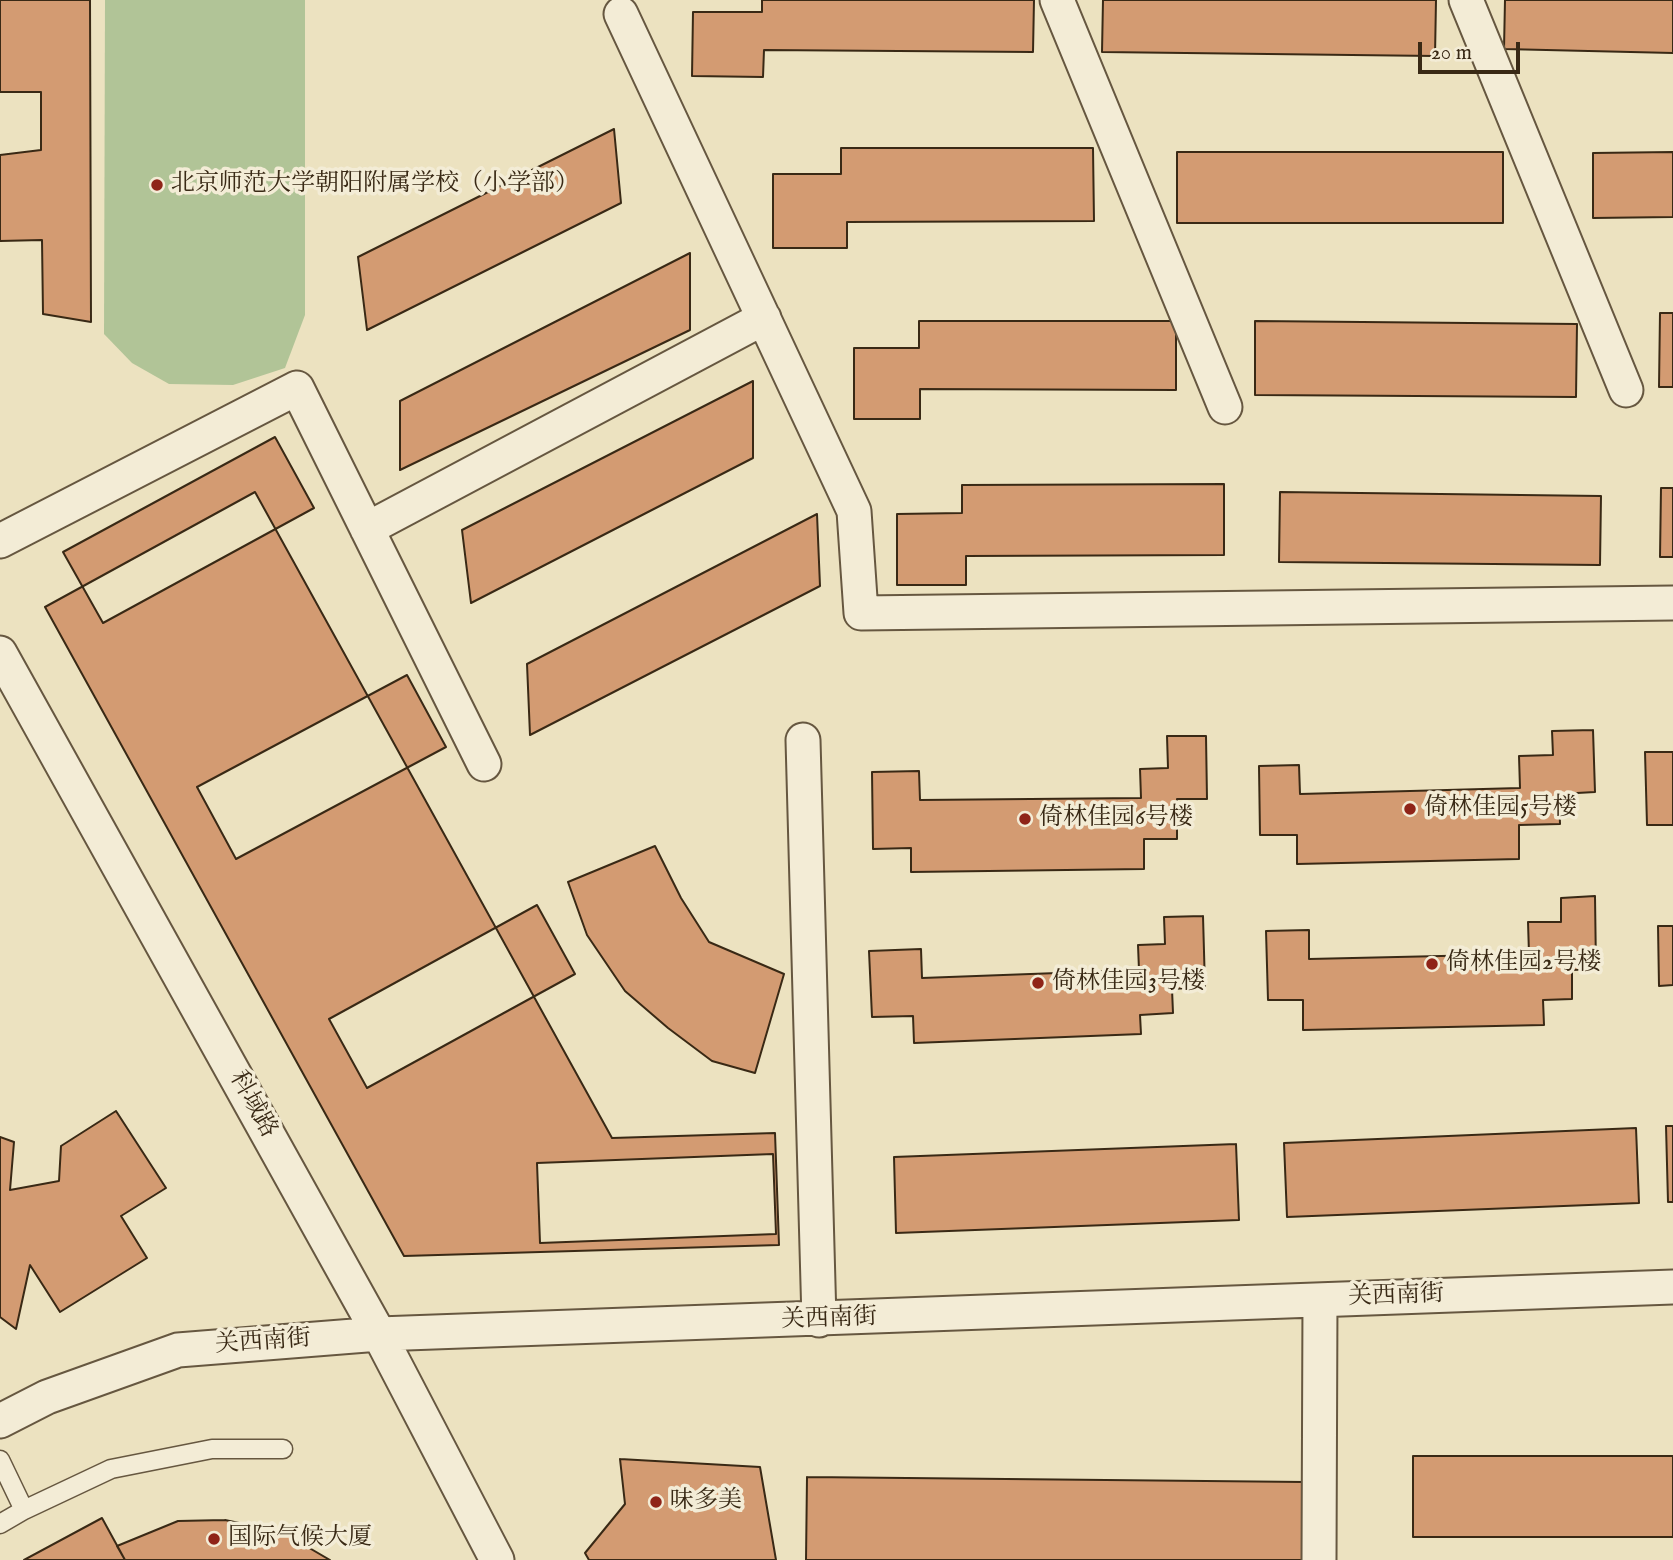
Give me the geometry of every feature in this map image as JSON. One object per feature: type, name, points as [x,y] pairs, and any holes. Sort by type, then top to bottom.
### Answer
[{"type":"street","points":[[1057,0],[1225,407]]},
{"type":"street","points":[[1466,0],[1626,390]]},
{"type":"street","points":[[621,14],[854,511],[861,613],[1673,603]]},
{"type":"street","points":[[367,528],[764,318]]},
{"type":"street","points":[[0,541],[297,388],[484,764]]},
{"type":"street","name":"科域路","points":[[0,653],[379,1334],[496,1560]]},
{"type":"street","points":[[803,740],[819,1320]]},
{"type":"street","name":"关西南街","points":[[0,1421],[47,1397],[178,1350],[379,1334],[1673,1287]]},
{"type":"street","points":[[1319,1560],[1320,1300]]},
{"type":"lane","points":[[0,1524],[111,1469],[212,1448],[283,1449]]},
{"type":"lane","points":[[0,1460],[24,1510]]},
{"type":"green space","points":[[105,0],[305,0],[305,315],[285,368],[233,385],[169,384],[132,363],[104,334]]},
{"type":"building","points":[[0,0],[90,0],[91,322],[43,314],[42,240],[0,241],[0,155],[41,150],[41,92],[0,92]]},
{"type":"building","points":[[762,0],[1034,0],[1033,52],[764,50],[763,77],[692,76],[693,12],[762,12]]},
{"type":"building","points":[[1103,0],[1436,0],[1435,56],[1102,52]]},
{"type":"building","points":[[1505,0],[1673,0],[1673,53],[1504,49]]},
{"type":"building","points":[[614,129],[621,203],[367,330],[358,257]]},
{"type":"building","points":[[841,148],[1093,148],[1094,221],[847,222],[847,248],[773,248],[773,174],[841,174]]},
{"type":"building","points":[[1177,152],[1503,152],[1503,223],[1177,223]]},
{"type":"building","points":[[1673,152],[1673,217],[1593,218],[1593,153]]},
{"type":"building","points":[[690,253],[690,330],[400,470],[400,401]]},
{"type":"building","points":[[1660,313],[1673,313],[1673,387],[1659,387]]},
{"type":"building","points":[[919,321],[1176,321],[1176,390],[920,389],[920,419],[854,419],[854,348],[919,348]]},
{"type":"building","points":[[1255,321],[1577,324],[1576,397],[1255,395]]},
{"type":"building","points":[[753,381],[753,458],[471,603],[462,530]]},
{"type":"building","points":[[275,437],[314,508],[103,623],[63,552]]},
{"type":"building","points":[[1224,484],[1224,555],[966,556],[966,585],[897,585],[897,514],[962,513],[962,485]]},
{"type":"building","points":[[1661,488],[1673,488],[1673,557],[1660,557]]},
{"type":"building","points":[[255,492],[612,1138],[775,1133],[779,1245],[404,1256],[45,607]]},
{"type":"building","points":[[1280,492],[1601,496],[1600,565],[1279,562]]},
{"type":"building","points":[[817,514],[820,586],[530,735],[527,664]]},
{"type":"building","points":[[407,675],[446,747],[236,859],[197,787]]},
{"type":"building","name":"倚林佳园5号楼","points":[[1593,730],[1595,792],[1559,794],[1560,824],[1519,825],[1519,859],[1297,864],[1297,835],[1260,835],[1259,766],[1299,765],[1300,794],[1520,788],[1519,756],[1553,755],[1552,731]]},
{"type":"building","name":"倚林佳园6号楼","points":[[1167,736],[1206,736],[1207,799],[1177,799],[1177,839],[1144,839],[1144,869],[911,872],[911,848],[873,849],[872,772],[919,771],[920,800],[1141,798],[1140,769],[1168,768]]},
{"type":"building","points":[[1645,752],[1673,752],[1673,825],[1647,825]]},
{"type":"building","points":[[655,846],[681,898],[709,942],[784,974],[755,1073],[712,1061],[668,1028],[625,991],[587,935],[568,882]]},
{"type":"building","name":"倚林佳园2号楼","points":[[1595,896],[1596,969],[1572,970],[1572,999],[1543,1000],[1544,1025],[1303,1030],[1303,1000],[1268,1000],[1266,931],[1309,930],[1309,959],[1529,954],[1528,922],[1561,922],[1561,898]]},
{"type":"building","points":[[537,905],[575,974],[367,1088],[329,1019]]},
{"type":"building","name":"倚林佳园3号楼","points":[[1203,916],[1205,987],[1172,989],[1173,1013],[1140,1015],[1141,1034],[914,1043],[913,1016],[872,1017],[869,951],[921,949],[922,978],[1139,970],[1138,945],[1165,944],[1164,917]]},
{"type":"building","points":[[1658,926],[1673,926],[1673,985],[1659,986]]},
{"type":"building","points":[[116,1111],[166,1188],[121,1216],[147,1258],[60,1312],[30,1265],[16,1329],[0,1317],[0,1137],[14,1142],[10,1190],[59,1181],[61,1146]]},
{"type":"building","points":[[1666,1126],[1673,1126],[1673,1202],[1668,1202]]},
{"type":"building","points":[[1636,1128],[1639,1203],[1287,1217],[1284,1143]]},
{"type":"building","points":[[1236,1144],[1239,1220],[896,1233],[894,1157]]},
{"type":"building","points":[[773,1154],[776,1234],[540,1243],[537,1163]]},
{"type":"building","points":[[1413,1456],[1673,1456],[1673,1537],[1413,1537]]},
{"type":"building","points":[[620,1459],[760,1467],[776,1560],[589,1560],[585,1553],[625,1504]]},
{"type":"building","points":[[807,1477],[1305,1482],[1304,1560],[806,1560]]},
{"type":"building","points":[[102,1518],[125,1560],[24,1560]]},
{"type":"building","name":"国际气候大厦","points":[[225,1520],[282,1532],[330,1560],[125,1560],[117,1546],[178,1521]]},
{"type":"place","name":"北京师范大学朝阳附属学校（小学部）","points":[[157,185]]},
{"type":"place","name":"倚林佳园5号楼","points":[[1410,809]]},
{"type":"place","name":"倚林佳园6号楼","points":[[1025,819]]},
{"type":"place","name":"倚林佳园2号楼","points":[[1432,964]]},
{"type":"place","name":"倚林佳园3号楼","points":[[1038,983]]},
{"type":"place","name":"味多美","points":[[656,1502]]},
{"type":"place","name":"国际气候大厦","points":[[214,1539]]}]
